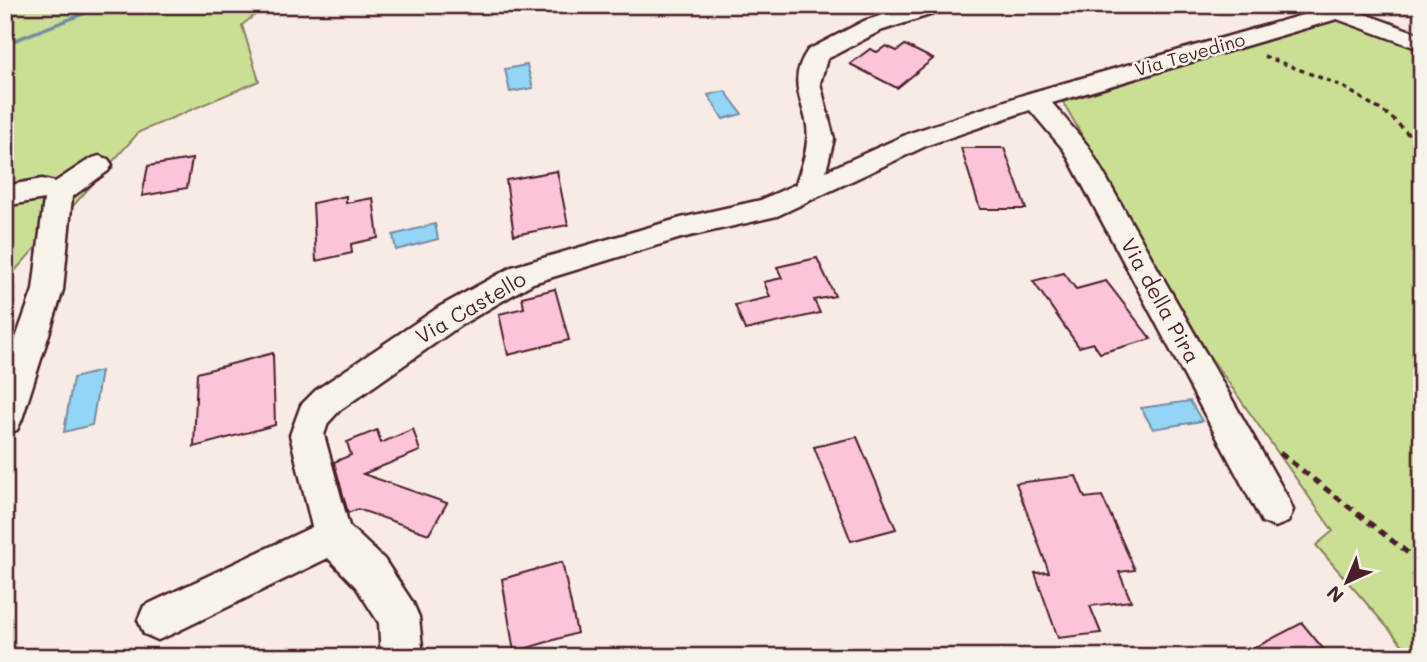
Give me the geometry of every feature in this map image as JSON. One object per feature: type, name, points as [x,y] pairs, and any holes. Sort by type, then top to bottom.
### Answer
[{"type":"street","points":[[808,190],[821,139],[808,83],[816,55],[872,26],[937,5]]},
{"type":"street","points":[[1338,9],[1422,43]]},
{"type":"street","name":"Via Tevedino","points":[[1035,100],[1229,44],[1338,9]]},
{"type":"street","name":"Via Castello","points":[[333,536],[307,435],[313,415],[328,400],[450,316],[523,275],[681,228],[767,209],[919,139],[1035,100]]},
{"type":"street","name":"Via della Pira","points":[[1035,100],[1075,146],[1275,510]]},
{"type":"street","points":[[5,196],[42,189],[59,192],[99,165]]},
{"type":"street","points":[[5,419],[48,290],[59,192]]},
{"type":"street","points":[[159,620],[333,536],[370,573],[399,618],[402,657]]},
{"type":"path","points":[[1229,44],[1342,86],[1390,116],[1422,148]]},
{"type":"path","points":[[1270,445],[1422,564]]},
{"type":"green space","points":[[5,5],[268,5],[242,25],[259,81],[139,132],[5,282]]},
{"type":"green space","points":[[1336,19],[1373,27],[1422,46],[1422,657],[1413,657],[1316,545],[1333,531],[1204,348],[1063,102]]},
{"type":"water","points":[[527,65],[533,88],[510,92],[505,69]]},
{"type":"water","points":[[725,91],[742,114],[723,119],[708,95]]},
{"type":"water","points":[[435,224],[438,239],[396,250],[393,235]]},
{"type":"water","points":[[101,371],[92,425],[64,432],[73,378]]},
{"type":"water","points":[[1190,401],[1202,421],[1153,429],[1141,408]]},
{"type":"building","points":[[905,45],[933,59],[897,88],[850,64],[870,49],[877,52],[886,46],[897,51]]},
{"type":"building","points":[[961,148],[1004,148],[1026,209],[980,209]]},
{"type":"building","points":[[192,159],[187,188],[142,196],[148,166]]},
{"type":"building","points":[[557,171],[568,225],[514,235],[506,180]]},
{"type":"building","points":[[346,196],[346,203],[373,198],[378,238],[351,244],[352,253],[316,261],[313,203]]},
{"type":"building","points":[[817,258],[835,296],[814,300],[820,313],[745,330],[735,305],[770,297],[764,282],[782,278],[777,267]]},
{"type":"building","points":[[1064,273],[1076,289],[1106,281],[1151,339],[1100,353],[1093,343],[1079,347],[1033,281]]},
{"type":"building","points":[[555,289],[569,340],[508,355],[499,314],[524,308],[522,297]]},
{"type":"building","points":[[273,353],[275,425],[194,447],[197,373]]},
{"type":"building","points":[[413,429],[420,451],[363,474],[447,503],[429,534],[358,509],[348,513],[334,462],[351,455],[347,442],[377,430],[381,443]]},
{"type":"building","points":[[857,437],[896,529],[851,541],[814,447]]},
{"type":"building","points":[[1076,476],[1085,498],[1102,496],[1135,570],[1119,572],[1131,601],[1090,606],[1101,633],[1058,638],[1035,573],[1049,572],[1016,483]]},
{"type":"building","points":[[562,562],[577,633],[514,652],[502,579]]},
{"type":"building","points":[[1302,623],[1330,657],[1237,657]]},
{"type":"waterway","points":[[5,44],[108,5]]}]
